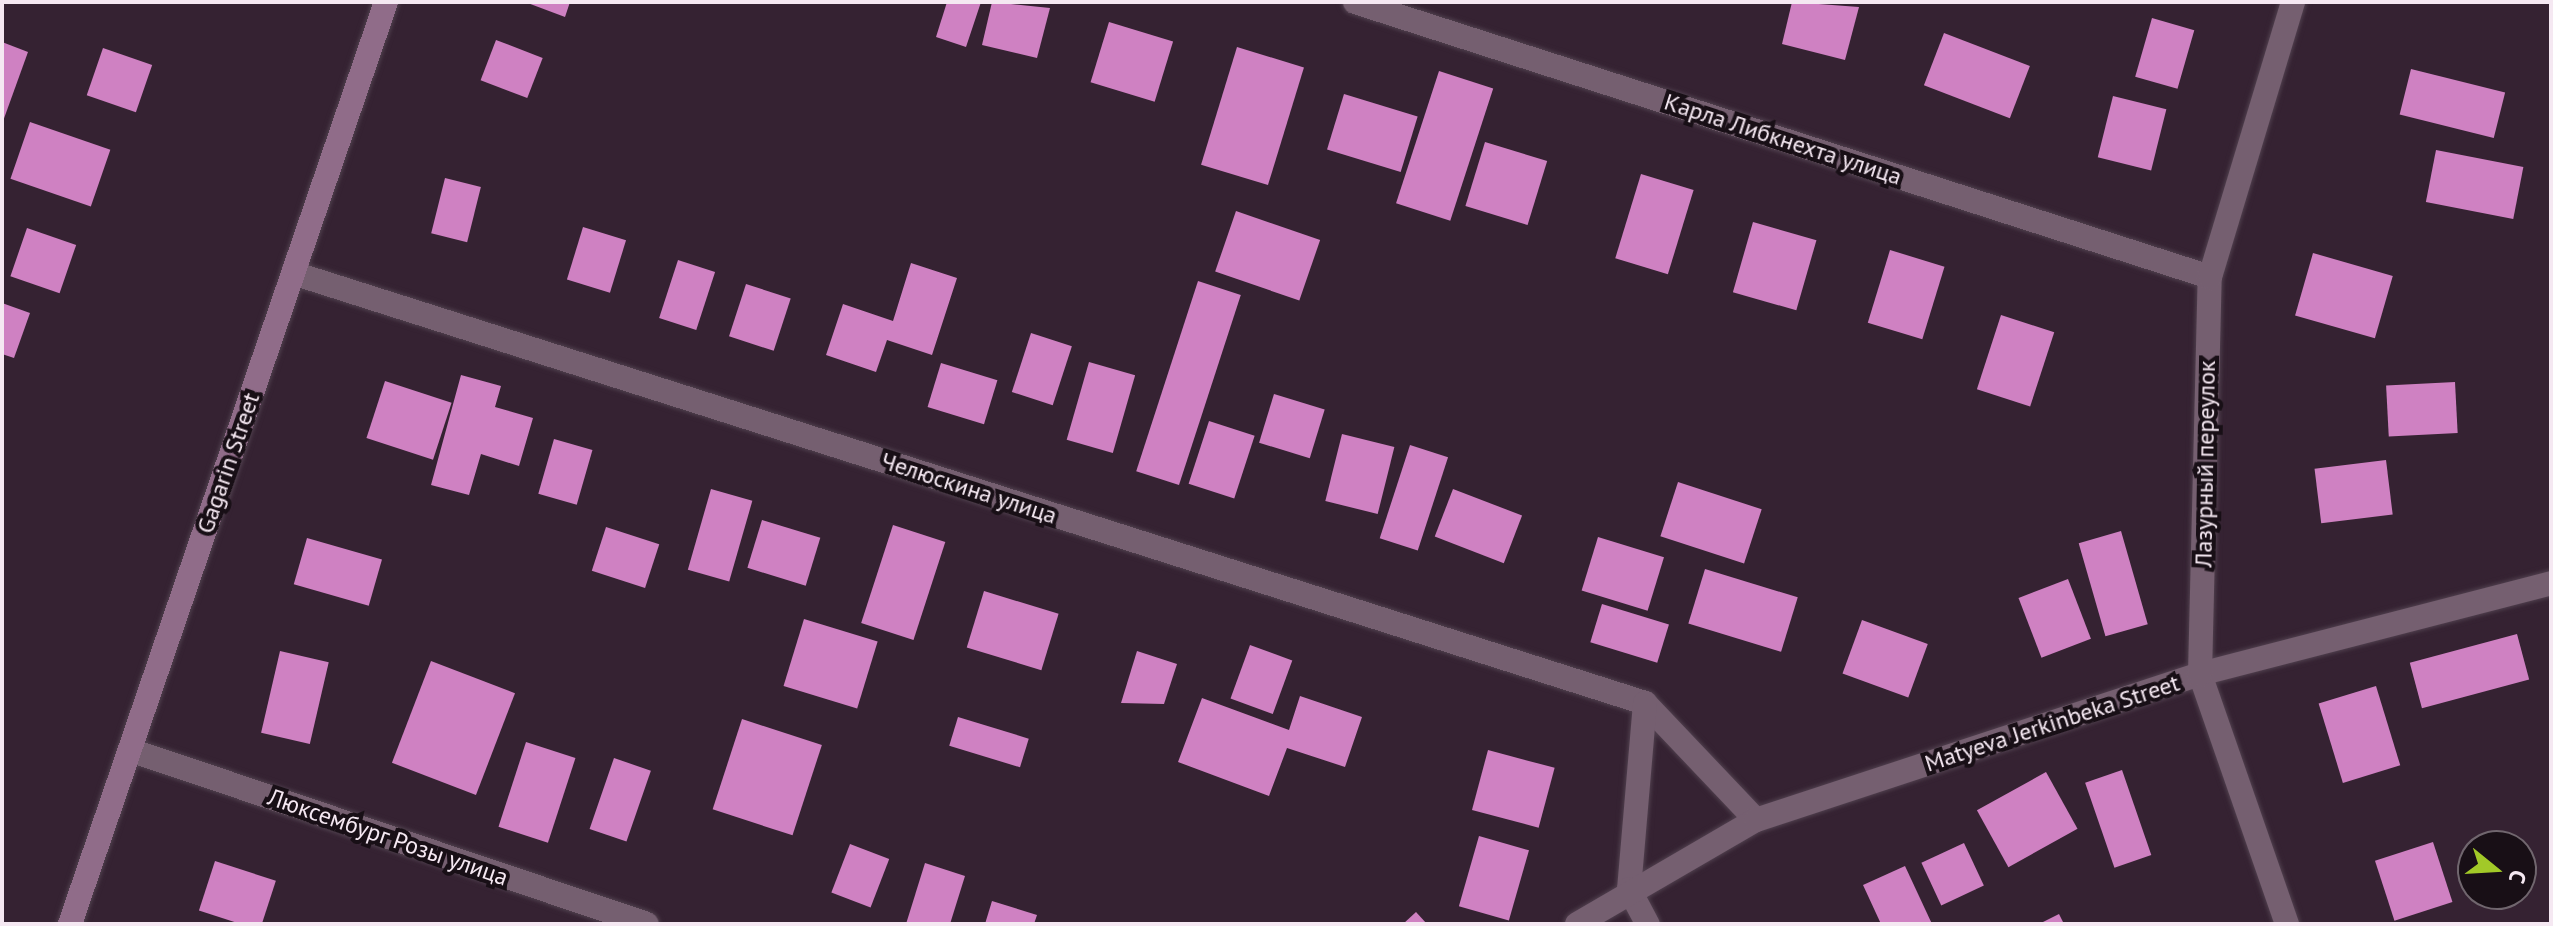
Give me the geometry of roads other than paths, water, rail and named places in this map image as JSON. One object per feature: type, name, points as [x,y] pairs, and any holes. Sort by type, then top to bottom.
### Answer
[{"type":"main road","name":"Gagarin Street","points":[[70,924],[386,2]]},
{"type":"street","name":"Карла Либкнехта улица","points":[[1355,2],[2210,277]]},
{"type":"street","name":"Лазурный переулок","points":[[2287,924],[2200,674],[2210,277],[2293,2]]},
{"type":"street","name":"Челюскина улица","points":[[293,273],[1645,703],[1756,820]]},
{"type":"street","name":"Matyeva Jerkinbeka Street","points":[[1577,924],[1629,889],[1756,820],[2200,674],[2551,583]]},
{"type":"street","points":[[1645,703],[1629,889],[1648,924]]},
{"type":"street","name":"Люксембург Розы улица","points":[[130,750],[647,924]]}]
